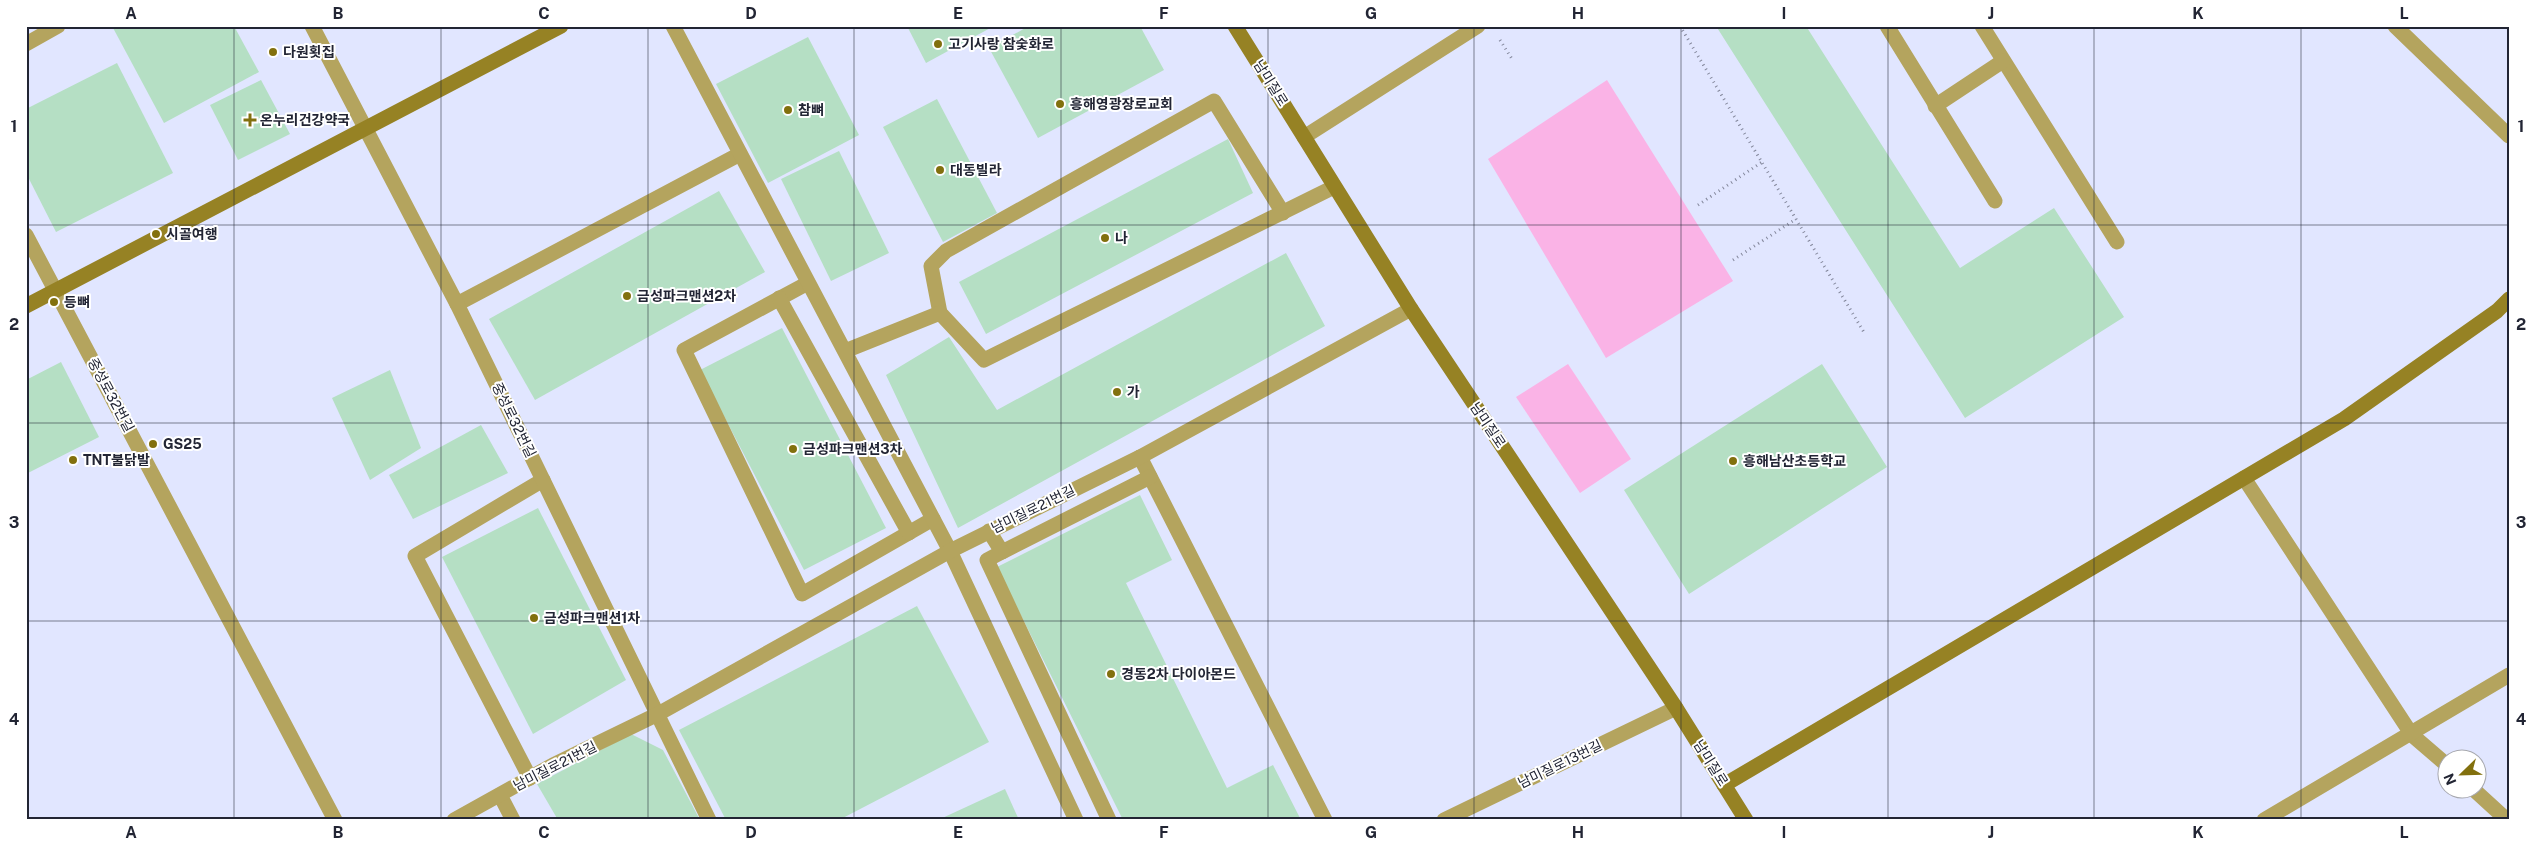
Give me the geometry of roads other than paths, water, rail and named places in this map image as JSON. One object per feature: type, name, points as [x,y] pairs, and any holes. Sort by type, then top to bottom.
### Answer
[{"type":"street","points":[[26,44],[58,26]]},
{"type":"street","name":"중성로32번길","points":[[312,26],[457,304],[658,714]]},
{"type":"street","points":[[26,306],[561,26]]},
{"type":"street","points":[[673,26],[950,552],[1076,820]]},
{"type":"street","name":"남미질로","points":[[1236,26],[1411,309],[1676,708],[1746,820]]},
{"type":"street","points":[[1304,137],[1478,26]]},
{"type":"street","points":[[1887,26],[1995,201]]},
{"type":"street","points":[[1982,26],[2117,242]]},
{"type":"street","points":[[2395,26],[2509,136]]},
{"type":"street","points":[[1936,106],[2004,61]]},
{"type":"street","points":[[1283,213],[1214,101],[946,251],[931,266],[940,313],[984,360],[1283,213],[1334,187]]},
{"type":"street","points":[[457,304],[740,154]]},
{"type":"street","name":"중성로32번길","points":[[26,235],[336,820]]},
{"type":"street","points":[[808,283],[684,350],[802,594],[933,519]]},
{"type":"street","points":[[779,298],[909,534]]},
{"type":"street","points":[[1724,785],[2344,419],[2497,311],[2509,300]]},
{"type":"street","name":"남미질로21번길","points":[[454,820],[530,778],[658,714],[989,531],[1140,457],[1411,309]]},
{"type":"street","points":[[845,351],[940,313]]},
{"type":"street","points":[[1140,457],[1325,820]]},
{"type":"street","points":[[1109,820],[987,560],[1150,477]]},
{"type":"street","points":[[2244,478],[2412,734],[2438,757]]},
{"type":"street","points":[[530,778],[415,556],[543,480]]},
{"type":"street","points":[[989,531],[1002,552]]},
{"type":"street","points":[[2264,820],[2509,676]]},
{"type":"street","name":"남미질로13번길","points":[[1444,820],[1676,708]]},
{"type":"street","points":[[658,714],[709,820]]},
{"type":"street","points":[[500,795],[513,820]]},
{"type":"street","points":[[2483,798],[2507,820]]},
{"type":"place","name":"고기사랑 참숯화로","points":[[938,44]]},
{"type":"place","name":"다원횟집","points":[[273,52]]},
{"type":"place","name":"흥해영광장로교회","points":[[1060,104]]},
{"type":"place","name":"참뼈","points":[[788,110]]},
{"type":"place","name":"온누리건강약국","points":[[250,120]]},
{"type":"place","name":"대동빌라","points":[[940,170]]},
{"type":"place","name":"시골여행","points":[[156,234]]},
{"type":"place","name":"나","points":[[1105,238]]},
{"type":"place","name":"금성파크맨션2차","points":[[627,296]]},
{"type":"place","name":"등뼈","points":[[54,302]]},
{"type":"place","name":"가","points":[[1117,392]]},
{"type":"place","name":"GS25","points":[[153,444]]},
{"type":"place","name":"금성파크맨션3차","points":[[793,449]]},
{"type":"place","name":"TNT불닭발","points":[[73,460]]},
{"type":"place","name":"흥해남산초등학교","points":[[1733,461]]},
{"type":"place","name":"금성파크맨션1차","points":[[534,618]]},
{"type":"place","name":"경동2차 다이아몬드","points":[[1111,674]]}]
